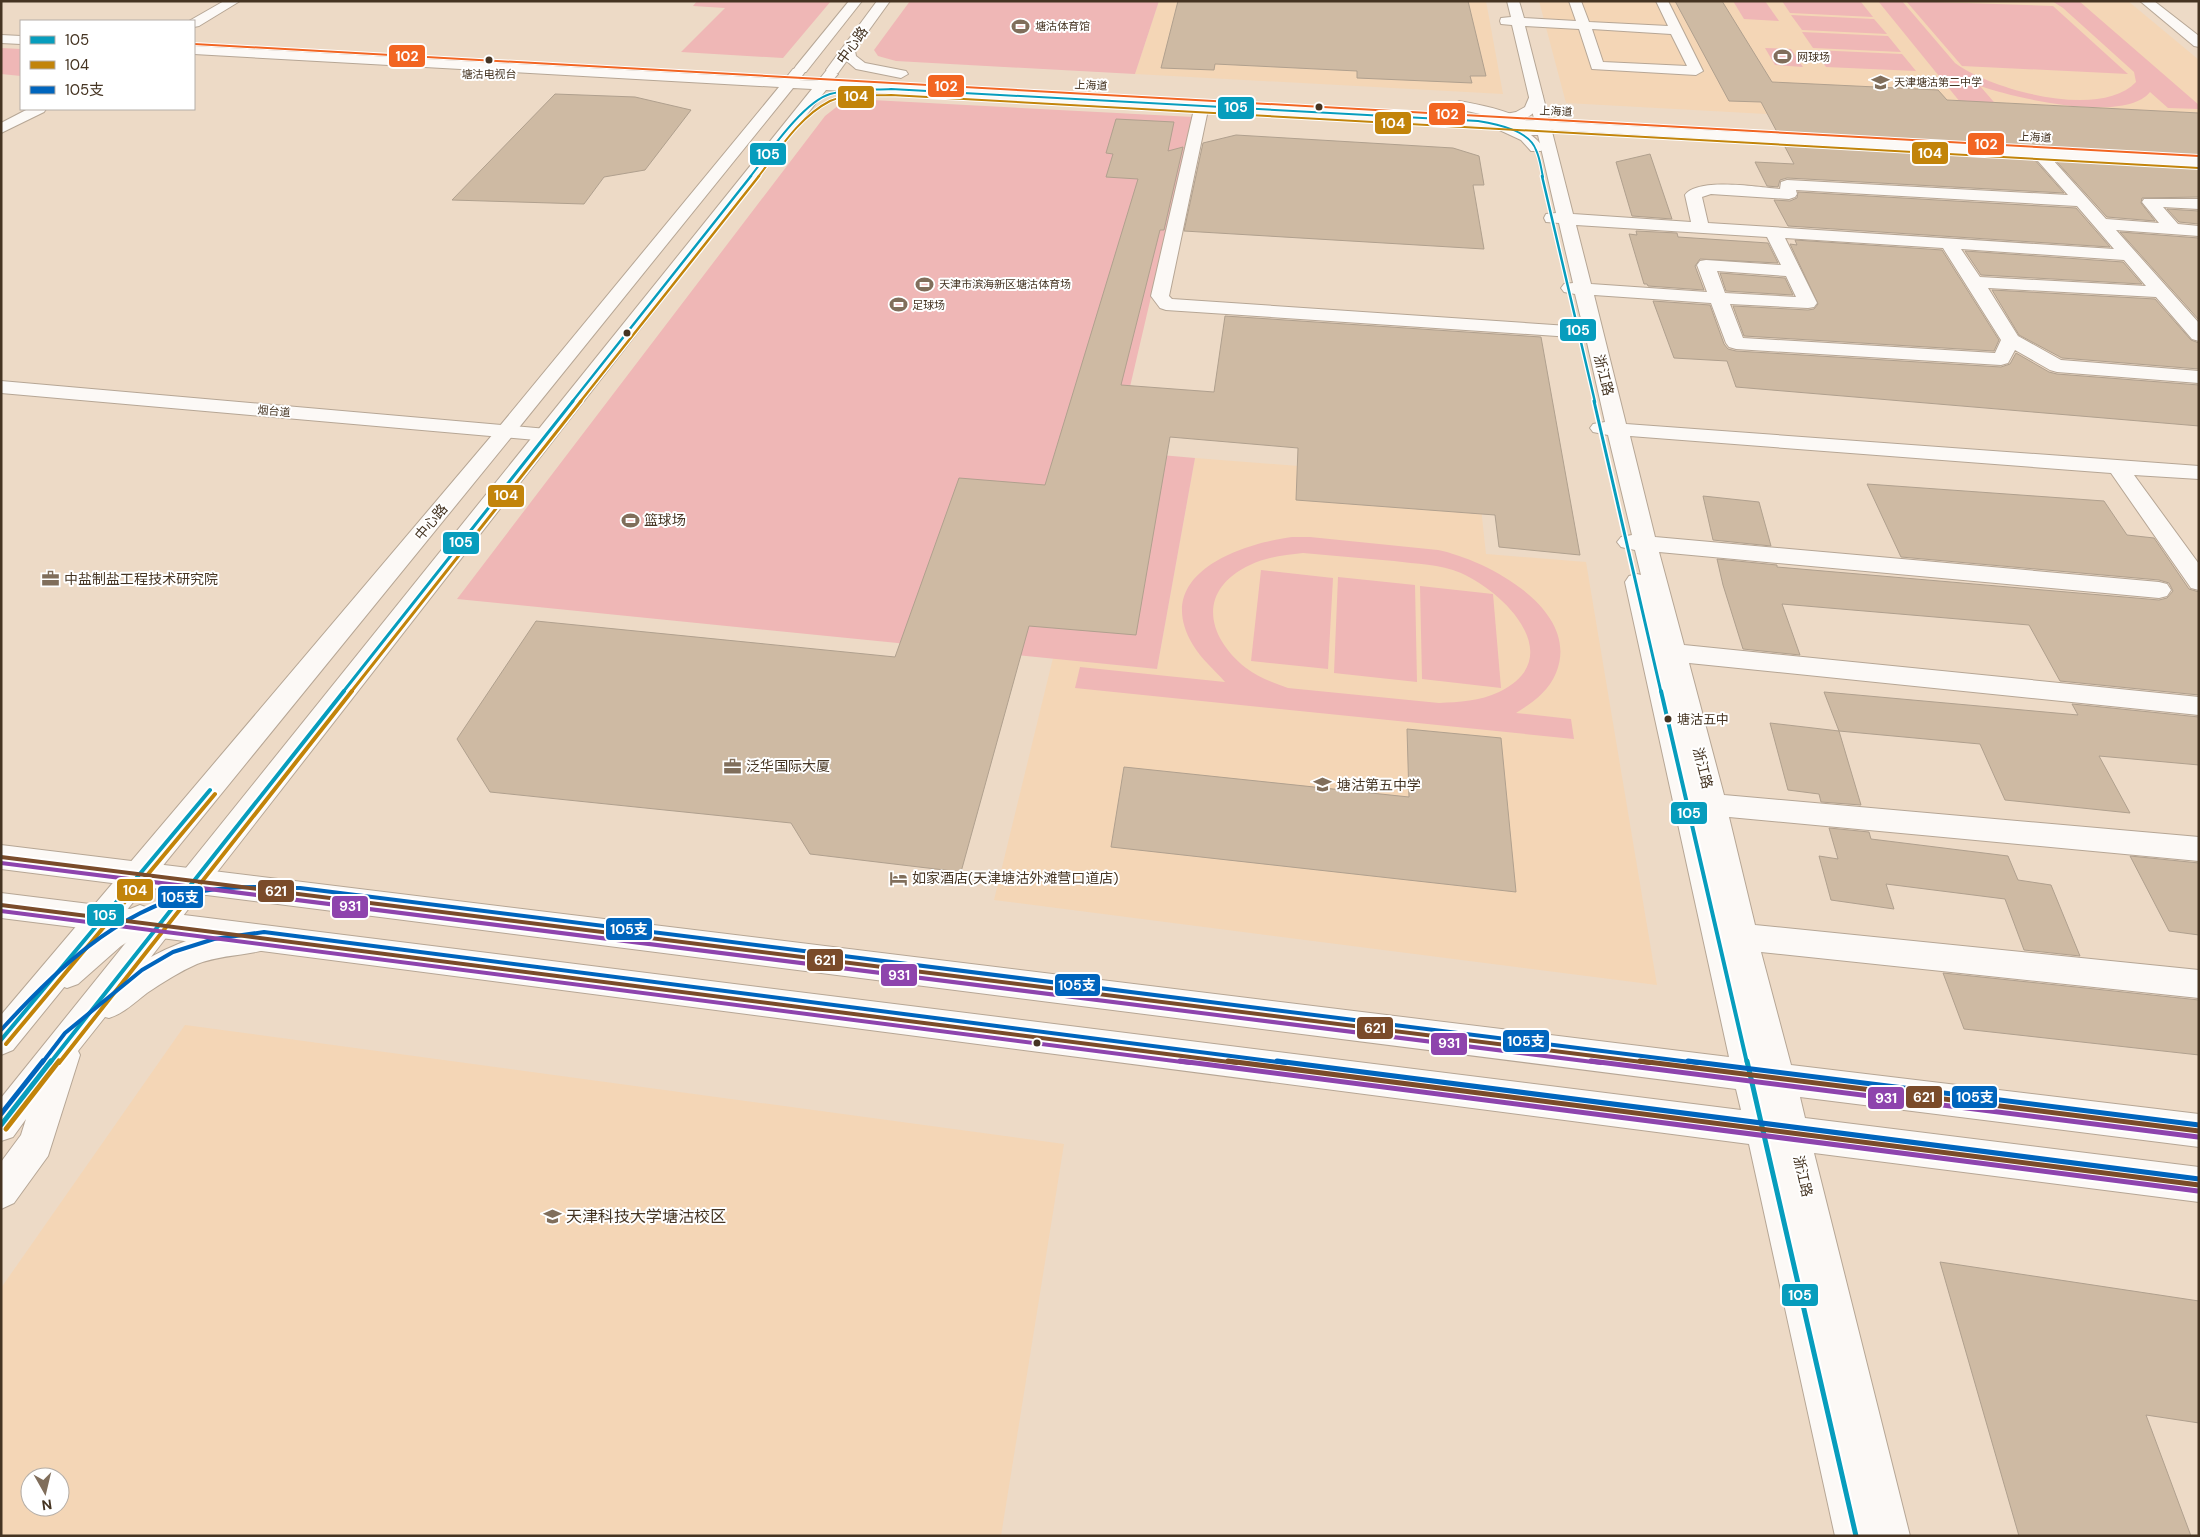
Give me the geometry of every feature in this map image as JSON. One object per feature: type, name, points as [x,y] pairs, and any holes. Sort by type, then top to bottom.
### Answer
[{"type":"main road","points":[[189,20],[224,1]]},
{"type":"main road","points":[[195,23],[234,1]]},
{"type":"main road","name":"中心路","points":[[1,1125],[68,1038],[142,917],[193,880],[798,116],[808,81],[856,1]]},
{"type":"main road","name":"中心路","points":[[142,917],[140,874],[506,431],[764,114],[849,49],[884,1]]},
{"type":"main road","name":"浙江路","points":[[1502,1],[1512,22]]},
{"type":"main road","name":"浙江路","points":[[1513,1],[1512,22],[1531,121],[1577,288],[1636,542],[1700,803],[1729,936],[1777,1131],[1889,1536]]},
{"type":"main road","points":[[1574,1],[1597,66],[1696,71],[1662,1]]},
{"type":"main road","points":[[2146,1],[2199,43]]},
{"type":"main road","points":[[2156,1],[2199,34]]},
{"type":"main road","points":[[1512,22],[1675,30]]},
{"type":"main road","points":[[195,35],[735,65],[770,71],[808,81],[901,74]]},
{"type":"main road","points":[[1,39],[20,40]]},
{"type":"main road","points":[[849,49],[850,57],[861,66],[901,74]]},
{"type":"main road","points":[[195,50],[725,80],[808,81],[891,89],[1470,120],[1531,121],[2199,162]]},
{"type":"main road","name":"上海道","points":[[901,74],[1459,105],[1531,121],[1571,112],[2199,147]]},
{"type":"main road","points":[[725,80],[752,86],[764,93],[766,102],[764,114]]},
{"type":"main road","points":[[798,116],[808,81]]},
{"type":"main road","points":[[798,116],[820,98],[835,93],[891,89]]},
{"type":"main road","points":[[1202,105],[1160,296],[1166,304],[1587,333]]},
{"type":"main road","points":[[1,122],[24,110]]},
{"type":"main road","points":[[1,129],[36,110]]},
{"type":"main road","points":[[1470,120],[1495,124],[1515,131],[1532,141],[1531,121]]},
{"type":"main road","points":[[2039,153],[2080,202],[2199,335]]},
{"type":"main road","points":[[1701,228],[1692,195],[1710,189],[1790,194],[1787,185],[2080,202]]},
{"type":"main road","points":[[2173,229],[2150,202],[2199,204]]},
{"type":"main road","points":[[1559,218],[2126,254]]},
{"type":"main road","points":[[2100,224],[2199,231]]},
{"type":"main road","points":[[1577,288],[1808,304],[1773,232]]},
{"type":"main road","points":[[1948,243],[1975,282],[2010,340],[2057,366],[2199,377]]},
{"type":"main road","points":[[1793,271],[1706,265],[1736,343],[2000,359],[2010,340]]},
{"type":"main road","points":[[1975,282],[2160,292]]},
{"type":"main road","name":"烟台道","points":[[1,387],[547,435]]},
{"type":"main road","points":[[1609,428],[2199,473]]},
{"type":"main road","points":[[2117,466],[2199,582]]},
{"type":"main road","points":[[1636,542],[2159,590]]},
{"type":"main road","points":[[1663,652],[2199,706]]},
{"type":"main road","points":[[1700,803],[2199,849]]},
{"type":"main road","points":[[1,857],[2199,1131]]},
{"type":"main road","points":[[3,1037],[82,960],[110,936],[142,917],[214,895],[261,892],[300,894]]},
{"type":"main road","points":[[1,905],[142,917],[264,938],[2199,1185]]},
{"type":"main road","points":[[1729,936],[2199,984]]},
{"type":"main road","points":[[1,1190],[36,1144],[68,1038],[146,975],[176,958],[216,945],[264,938]]},
{"type":"main road","name":"浙江路","points":[[1777,1131],[1856,1536]]},
{"type":"shaded area","points":[[697,1],[831,1],[783,58],[681,52],[725,8],[693,6]]},
{"type":"shaded area","name":"塘沽体育馆","points":[[910,1],[1159,1],[1135,74],[896,61],[878,56],[874,50]]},
{"type":"shaded area","points":[[1159,1],[1486,1],[1503,94],[1135,74]]},
{"type":"shaded area","name":"天津塘沽第二中学","points":[[1539,1],[2128,1],[2199,60],[2199,138],[1566,103]]},
{"type":"shaded area","points":[[1733,1],[1765,1],[1779,21],[1744,19]]},
{"type":"shaded area","points":[[1782,1],[1861,2],[1873,17],[1790,13]]},
{"type":"shaded area","points":[[1878,1],[1902,1],[1955,63],[1994,83],[2046,97],[2073,100],[2098,99],[2120,93],[2136,82],[2134,72],[2063,8],[2052,1],[2079,1],[2199,105],[2199,109],[2168,108],[2150,92],[2137,101],[2118,106],[2094,107],[2042,102],[1980,86],[2006,116],[1969,113]]},
{"type":"shaded area","points":[[1906,1],[2053,6],[2128,74],[1962,66]]},
{"type":"shaded area","points":[[1791,15],[1874,19],[1887,34],[1802,30]]},
{"type":"shaded area","points":[[1802,32],[1888,36],[1901,52],[1813,48]]},
{"type":"shaded area","points":[[1,48],[20,49],[20,76],[1,74]]},
{"type":"shaded area","name":"网球场","points":[[1765,48],[1791,49],[1803,67],[1775,65]]},
{"type":"shaded area","points":[[1814,50],[1902,54],[1916,71],[1826,67]]},
{"type":"shaded area","name":"天津市滨海新区塘沽体育场","points":[[853,99],[1193,117],[1115,451],[1195,458],[1157,669],[457,599],[825,116],[839,105]]},
{"type":"shaded area","name":"塘沽第五中学","points":[[1195,458],[1478,480],[1486,554],[1586,562],[1657,985],[994,900],[1053,658],[1157,669]]},
{"type":"shaded area","points":[[1292,537],[1310,537],[1438,550],[1481,565],[1504,577],[1525,592],[1543,609],[1555,629],[1560,650],[1556,673],[1549,686],[1534,701],[1516,713],[1571,719],[1574,739],[1075,688],[1080,667],[1225,682],[1193,645],[1183,621],[1183,600],[1192,582],[1207,567],[1226,556],[1248,547]],"holes":[[[1303,553],[1428,565],[1461,573],[1496,595],[1511,610],[1523,627],[1530,645],[1529,662],[1519,678],[1499,692],[1477,699],[1447,703],[1288,688],[1261,677],[1246,668],[1222,642],[1213,614],[1215,600],[1221,587],[1233,575],[1250,565],[1263,560]]]},
{"type":"shaded area","points":[[1261,570],[1333,578],[1328,669],[1251,661]]},
{"type":"shaded area","points":[[1338,577],[1415,585],[1417,682],[1334,673]]},
{"type":"shaded area","points":[[1420,586],[1493,594],[1501,688],[1422,679]]},
{"type":"shaded area","name":"天津科技大学塘沽校区","points":[[185,1025],[1064,1144],[1001,1536],[1,1536],[1,1288]]},
{"type":"building","points":[[1178,1],[1468,1],[1486,76],[1470,76],[1472,83],[1357,78],[1357,71],[1215,64],[1214,70],[1161,68]]},
{"type":"building","points":[[1675,1],[1722,1],[1772,82],[1938,90],[1947,100],[2199,113],[2199,155],[1777,132],[1761,102],[1729,101]]},
{"type":"building","points":[[555,94],[635,97],[691,110],[645,170],[604,177],[584,204],[452,200]]},
{"type":"building","points":[[1116,119],[1174,122],[1168,151],[1183,147],[1164,230],[1160,230],[1121,385],[1214,392],[1225,316],[1541,337],[1580,555],[1499,547],[1495,515],[1296,500],[1298,448],[1170,437],[1136,635],[1029,626],[961,872],[810,854],[791,823],[490,792],[457,739],[536,621],[895,657],[959,478],[1045,485],[1138,179],[1106,177],[1113,154],[1106,153]]},
{"type":"building","points":[[1236,135],[1453,148],[1479,156],[1484,185],[1473,185],[1484,249],[1184,231],[1203,143]]},
{"type":"building","points":[[1784,145],[2034,159],[2064,193],[1787,178],[1780,180],[1778,187],[1767,186],[1755,162],[1794,164]]},
{"type":"building","points":[[1650,154],[1672,219],[1632,216],[1616,162]]},
{"type":"building","points":[[2056,161],[2199,169],[2199,197],[2142,198],[2141,203],[2155,221],[2107,217]]},
{"type":"building","points":[[1798,192],[2076,208],[2110,247],[1788,226],[1774,200],[1790,201],[1797,198]]},
{"type":"building","points":[[2167,209],[2199,211],[2199,224],[2179,222]]},
{"type":"building","points":[[1636,231],[1677,233],[1678,237],[1768,243],[1778,263],[1700,259],[1695,266],[1704,290],[1648,286],[1644,284],[1629,234],[1637,235]]},
{"type":"building","points":[[2120,232],[2199,238],[2199,320]]},
{"type":"building","points":[[1795,240],[1942,250],[1999,340],[1994,351],[1744,336],[1733,306],[1808,310],[1814,309],[1818,304],[1790,244],[1797,245]]},
{"type":"building","points":[[1965,251],[2123,262],[2142,284],[1981,275]]},
{"type":"building","points":[[1720,273],[1785,278],[1793,295],[1726,291]]},
{"type":"building","points":[[1992,290],[2155,299],[2191,340],[2199,343],[2199,369],[2062,358],[2019,335]]},
{"type":"building","points":[[1653,301],[1710,305],[1724,344],[1728,349],[1736,351],[2001,367],[2010,364],[2016,353],[2049,372],[2057,374],[2199,385],[2199,426],[1736,387],[1727,361],[1674,358]]},
{"type":"building","points":[[1867,484],[2104,501],[2127,535],[2154,538],[2189,589],[2199,592],[2199,695],[2060,681],[2029,625],[1782,604],[1800,655],[1743,649],[1717,559],[1777,565],[1777,567],[2159,600],[2167,598],[2173,591],[2169,583],[2159,580],[1901,557]]},
{"type":"building","points":[[1703,496],[1759,502],[1771,546],[1713,540]]},
{"type":"building","points":[[1824,692],[2078,715],[2072,704],[2199,717],[2199,765],[2099,756],[2130,813],[2005,800],[1980,744],[1839,731]]},
{"type":"building","points":[[1770,723],[1839,731],[1861,805],[1821,802],[1819,794],[1788,790]]},
{"type":"building","points":[[1407,729],[1501,738],[1516,892],[1111,847],[1124,767],[1409,797]]},
{"type":"building","points":[[1829,828],[1869,832],[1871,839],[2008,856],[2018,880],[2051,885],[2080,956],[2024,950],[2005,899],[1886,884],[1894,909],[1831,900],[1819,856],[1838,859]]},
{"type":"building","points":[[2130,856],[2199,863],[2199,935],[2169,931]]},
{"type":"building","points":[[1943,973],[2199,1000],[2199,1055],[1964,1029]]},
{"type":"building","points":[[1940,1262],[2199,1301],[2199,1423],[2146,1415],[2191,1536],[2019,1536]]},
{"type":"transit line","name":"102","points":[[195,44],[2199,156]]},
{"type":"transit line","name":"105","points":[[1,1125],[798,116],[827,95],[844,91],[891,89],[1469,120],[1488,123],[1506,127],[1522,135],[1536,148],[1856,1536]]},
{"type":"transit line","name":"104","points":[[6,1129],[802,121],[830,101],[845,97],[891,95],[2199,168]]},
{"type":"transit line","name":"105","points":[[1,1040],[210,790]]},
{"type":"transit line","name":"104","points":[[6,1044],[215,794]]},
{"type":"transit line","name":"621","points":[[1,857],[2199,1131]]},
{"type":"transit line","name":"931","points":[[1,863],[2198,1137]]},
{"type":"transit line","name":"105支","points":[[1,1030],[64,966],[88,946],[140,913],[167,901],[194,893],[220,889],[300,888],[2199,1125]]},
{"type":"transit line","name":"621","points":[[1,905],[2199,1185]]},
{"type":"transit line","name":"931","points":[[1,911],[2198,1191]]},
{"type":"transit line","name":"105支","points":[[1,1114],[65,1033],[142,970],[173,952],[214,939],[264,932],[2199,1179]]},
{"type":"place","name":"塘沽体育馆","points":[[1021,26]]},
{"type":"place","name":"网球场","points":[[1783,57]]},
{"type":"place","name":"塘沽电视台","points":[[489,60]]},
{"type":"place","name":"天津塘沽第二中学","points":[[1880,82]]},
{"type":"place","name":"天津市滨海新区塘沽体育场","points":[[925,284]]},
{"type":"place","name":"足球场","points":[[898,305]]},
{"type":"place","name":"篮球场","points":[[630,520]]},
{"type":"place","name":"中盐制盐工程技术研究院","points":[[50,579]]},
{"type":"place","name":"塘沽五中","points":[[1668,719]]},
{"type":"place","name":"泛华国际大厦","points":[[732,766]]},
{"type":"place","name":"塘沽第五中学","points":[[1323,785]]},
{"type":"place","name":"如家酒店(天津塘沽外滩营口道店)","points":[[898,878]]},
{"type":"place","name":"天津科技大学塘沽校区","points":[[552,1216]]}]
